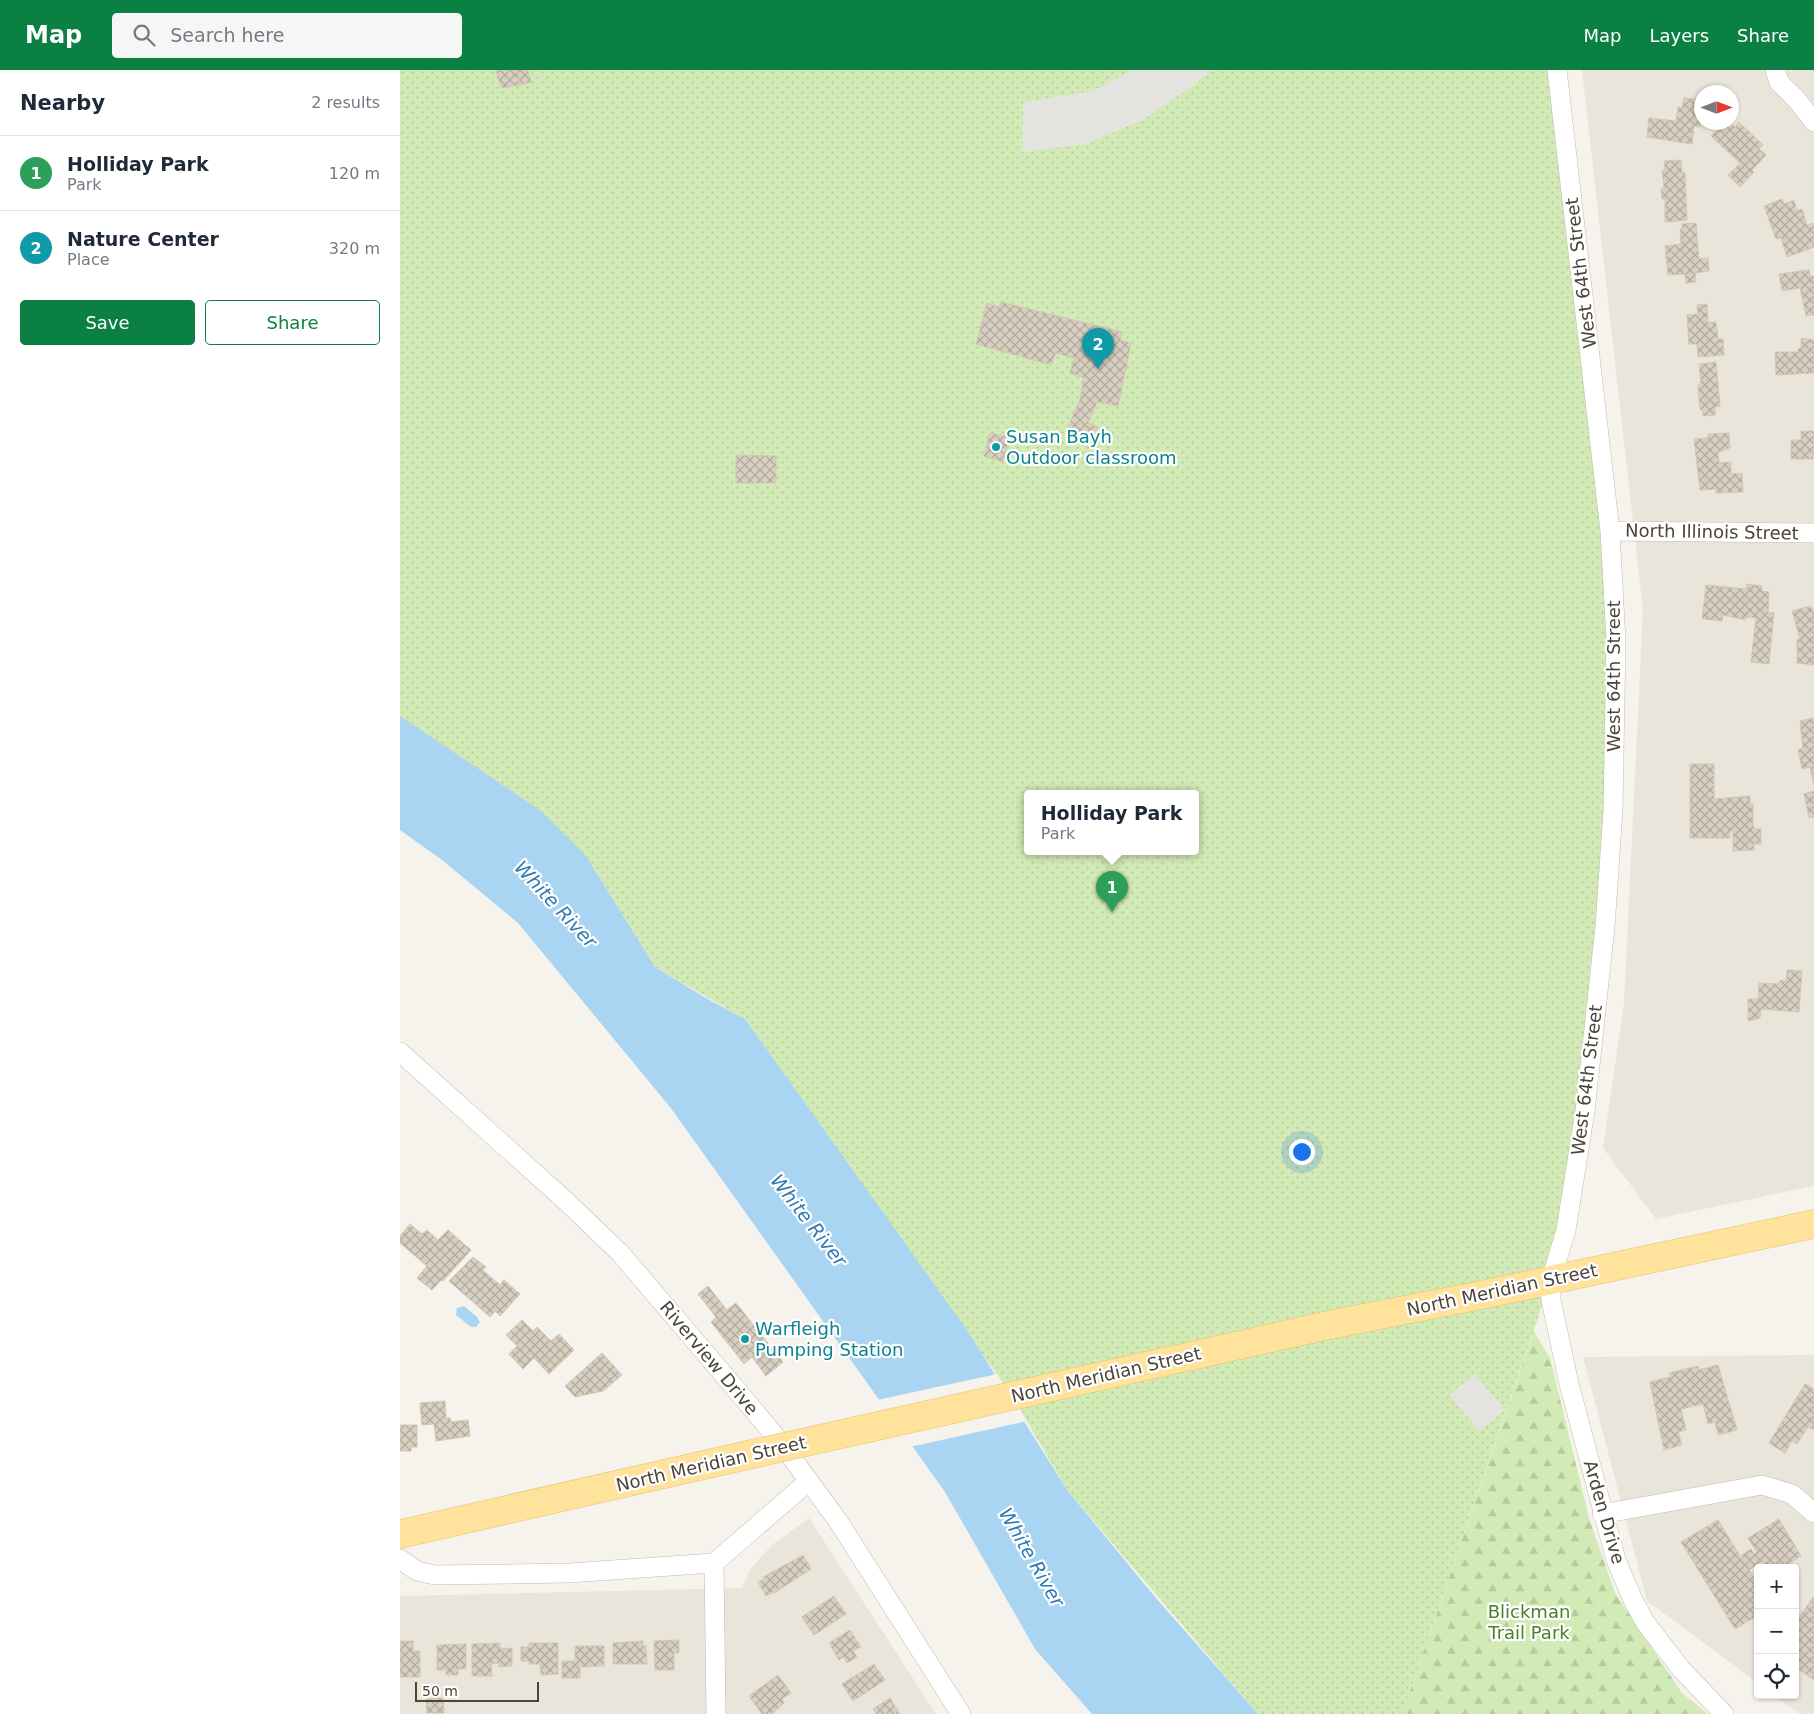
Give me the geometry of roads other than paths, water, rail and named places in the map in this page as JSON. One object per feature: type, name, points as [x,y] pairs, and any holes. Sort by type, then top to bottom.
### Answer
[{"type":"main road","name":"North Meridian Street","points":[[400,1534],[1329,1325],[1814,1224]]},
{"type":"street","name":"West 64th Street","points":[[1551,1280],[1566,1230],[1584,1120],[1605,927],[1613,810],[1616,641],[1610,531],[1557,70]]},
{"type":"street","points":[[1762,70],[1777,76],[1814,122]]},
{"type":"street","name":"North Illinois Street","points":[[1610,531],[1814,533]]},
{"type":"street","name":"Riverview Drive","points":[[400,1052],[568,1203],[621,1254],[772,1432],[838,1521],[961,1714]]},
{"type":"street","name":"Arden Drive","points":[[1551,1280],[1554,1321],[1602,1514],[1616,1560],[1633,1600],[1645,1622],[1680,1669],[1724,1714]]},
{"type":"street","points":[[400,1559],[417,1571],[435,1575],[569,1573],[714,1563],[809,1481]]},
{"type":"street","points":[[1602,1514],[1762,1485],[1792,1494],[1814,1513]]},
{"type":"street","points":[[714,1563],[716,1714]]},
{"type":"water","name":"White River","points":[[400,716],[541,811],[586,856],[655,967],[745,1019],[969,1333],[1067,1490],[1155,1597],[1258,1714],[1092,1714],[1035,1649],[945,1492],[670,1107],[518,923],[442,860],[400,830]]},
{"type":"water","points":[[464,1306],[480,1322],[476,1327],[471,1327],[456,1315],[457,1308]]},
{"type":"place","name":"Nature Center","points":[[1098,369]]},
{"type":"place","name":"Susan Bayh Outdoor classroom","points":[[996,447]]},
{"type":"place","name":"Holliday Park","points":[[1112,912]]},
{"type":"place","name":"Warfleigh Pumping Station","points":[[745,1339]]},
{"type":"park label","name":"Blickman Trail Park","points":[[1529,1622]]}]
